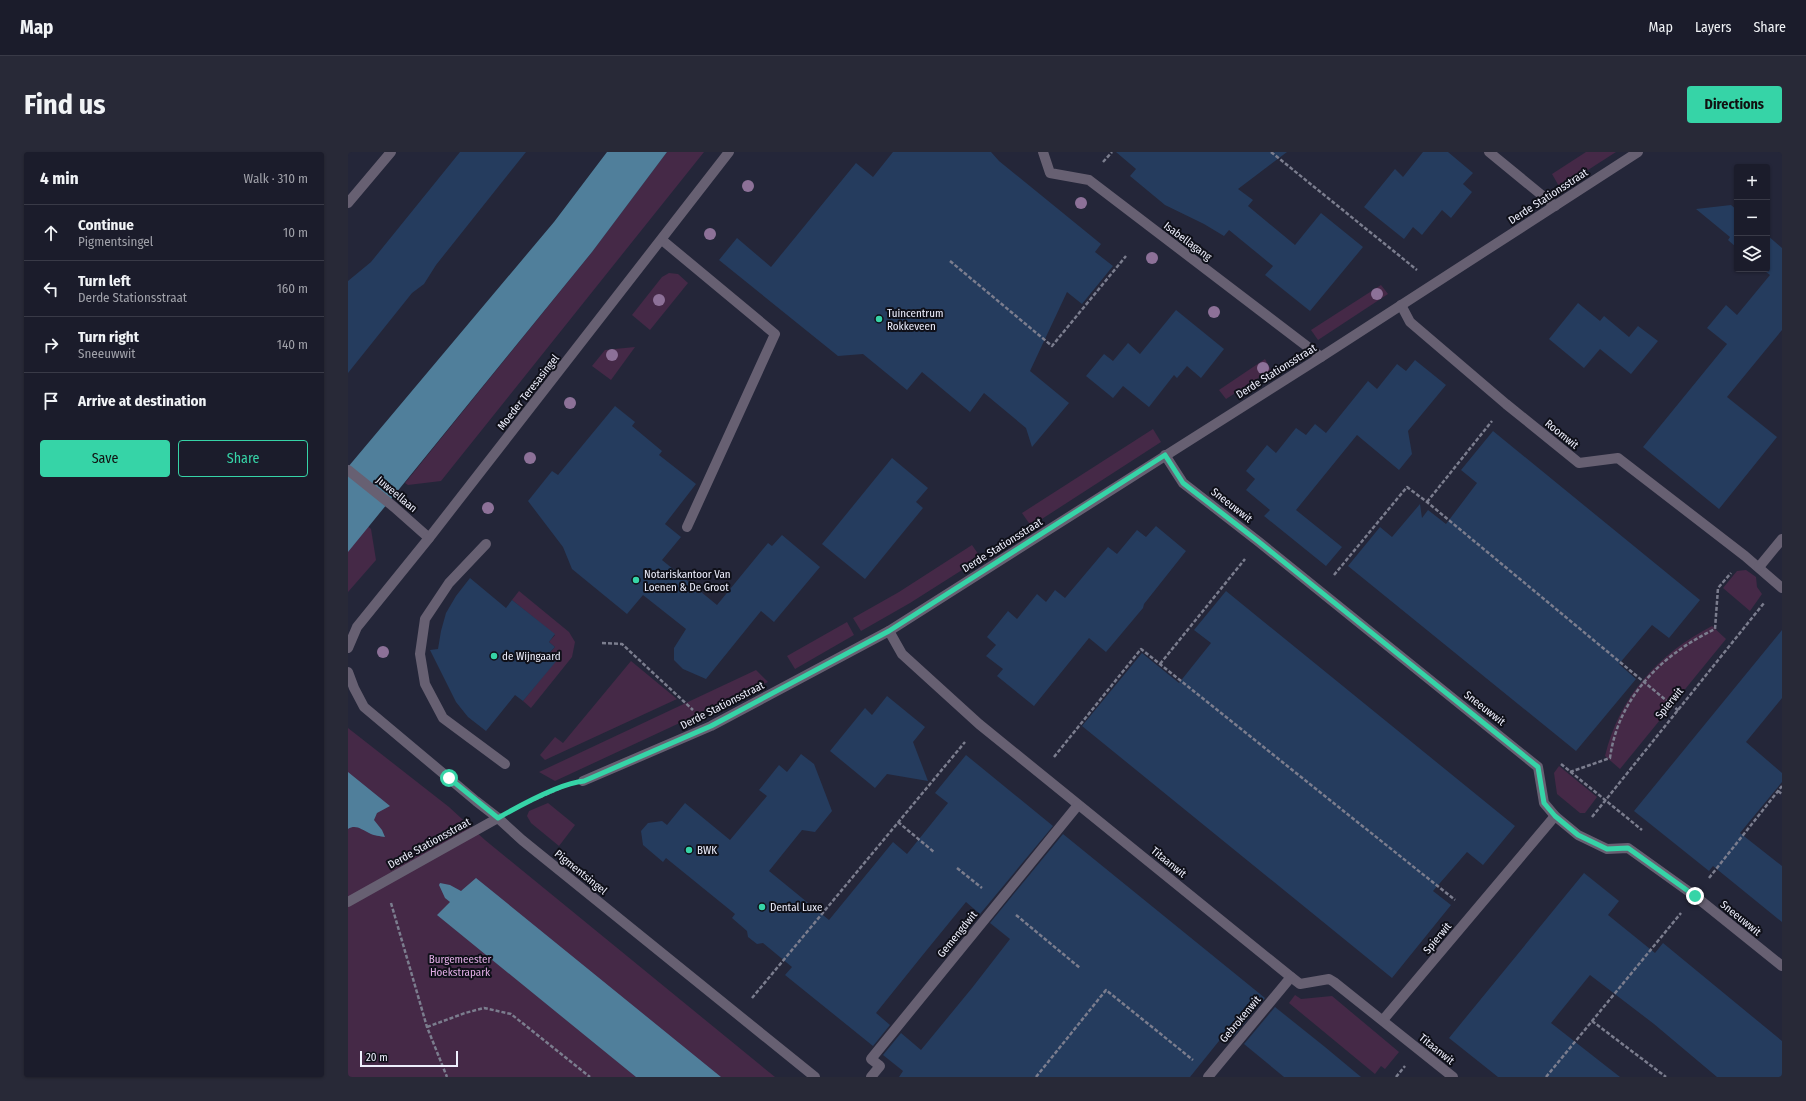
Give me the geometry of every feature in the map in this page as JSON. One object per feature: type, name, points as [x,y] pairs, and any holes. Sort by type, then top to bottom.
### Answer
[{"type":"street","points":[[348,203],[391,152]]},
{"type":"street","name":"Moeder Teresasingel","points":[[348,648],[357,627],[429,538],[729,152]]},
{"type":"street","name":"Isabellagang","points":[[1043,152],[1050,173],[1089,180],[1321,357]]},
{"type":"street","points":[[1489,152],[1555,206]]},
{"type":"street","name":"Derde Stationsstraat","points":[[584,781],[711,726],[889,631],[1321,357],[1638,152]]},
{"type":"street","points":[[662,240],[775,334],[687,527]]},
{"type":"street","name":"Roomwit","points":[[1401,305],[1410,322],[1506,404],[1579,463],[1618,458],[1759,567],[1780,587]]},
{"type":"street","name":"Sneeuwwit","points":[[1165,455],[1183,483],[1259,542],[1319,592],[1538,767],[1544,803],[1555,816],[1578,835],[1607,849],[1628,848],[1635,852],[1695,896],[1782,966]]},
{"type":"street","name":"Juweellaan","points":[[348,470],[394,507],[429,538]]},
{"type":"street","points":[[1759,567],[1782,539]]},
{"type":"street","points":[[486,544],[449,583],[426,619],[420,654],[425,684],[443,718],[505,764]]},
{"type":"street","name":"Titaanwit","points":[[889,631],[902,654],[979,724],[1291,977],[1300,984],[1329,979],[1334,982],[1453,1077]]},
{"type":"street","name":"Pigmentsingel","points":[[348,672],[364,707],[476,802],[498,818],[522,840],[815,1077]]},
{"type":"street","name":"Gemengdwit","points":[[871,1077],[880,1066],[871,1059],[1078,805]]},
{"type":"street","name":"Spierwit","points":[[1383,1020],[1555,816]]},
{"type":"street","name":"Derde Stationsstraat","points":[[348,902],[498,818]]},
{"type":"street","name":"Gebrokenwit","points":[[1209,1076],[1291,977]]},
{"type":"path","points":[[1271,152],[1434,284]]},
{"type":"path","points":[[950,261],[1052,346],[1126,256]]},
{"type":"path","points":[[1427,502],[1506,404]]},
{"type":"path","points":[[1319,592],[1407,486],[1679,711]]},
{"type":"path","points":[[1160,664],[1259,542]]},
{"type":"path","points":[[1570,772],[1610,758],[1612,744],[1620,717],[1635,693],[1658,668],[1677,651],[1693,640],[1715,629],[1718,588],[1745,556]]},
{"type":"path","name":"Spierwit","points":[[1578,835],[1780,587]]},
{"type":"path","points":[[602,643],[622,644],[711,726]]},
{"type":"path","points":[[1040,774],[1141,649],[1472,914]]},
{"type":"path","points":[[738,1015],[979,724]]},
{"type":"path","points":[[1538,767],[1550,755],[1642,829],[1635,852]]},
{"type":"path","points":[[498,818],[572,782],[584,781]]},
{"type":"path","points":[[1546,1077],[1695,896],[1782,786]]},
{"type":"path","points":[[1778,791],[1782,794]]},
{"type":"path","points":[[898,822],[934,852]]},
{"type":"path","points":[[958,868],[1080,968]]},
{"type":"path","points":[[385,881],[427,1027],[448,1077]]},
{"type":"path","points":[[1036,1077],[1106,990],[1209,1076]]},
{"type":"path","points":[[427,1027],[465,1012],[484,1008],[511,1014],[590,1077]]},
{"type":"path","points":[[1592,1021],[1666,1077]]},
{"type":"green space","points":[[667,152],[704,152],[441,481],[408,485],[405,483],[592,252]]},
{"type":"green space","points":[[1586,152],[1616,152],[1560,188],[1552,174]]},
{"type":"green space","points":[[669,273],[678,274],[688,283],[650,330],[632,315],[662,277]]},
{"type":"green space","points":[[1381,285],[1388,294],[1318,340],[1311,330]]},
{"type":"green space","points":[[635,347],[611,380],[592,366],[605,350]]},
{"type":"green space","points":[[1265,359],[1271,370],[1226,399],[1219,390]]},
{"type":"green space","points":[[1153,429],[1161,442],[1031,526],[1022,513]]},
{"type":"green space","points":[[348,510],[371,529],[376,560],[348,592]]},
{"type":"green space","points":[[972,545],[981,558],[910,603],[861,631],[853,618],[899,592]]},
{"type":"green space","points":[[1746,570],[1756,577],[1757,587],[1762,594],[1750,611],[1723,588],[1737,571]]},
{"type":"green space","points":[[519,591],[569,632],[575,642],[572,657],[531,708],[523,701],[557,659],[550,653],[555,647],[549,642],[555,635],[512,600]]},
{"type":"green space","points":[[847,622],[854,635],[795,669],[787,656]]},
{"type":"green space","points":[[1712,626],[1726,639],[1620,769],[1605,756],[1611,735],[1631,696],[1658,664],[1674,650],[1692,637]]},
{"type":"green space","points":[[631,661],[677,699],[545,760],[540,755],[555,737],[563,743]]},
{"type":"green space","points":[[756,670],[768,682],[555,781],[539,772]]},
{"type":"green space","name":"Burgemeester Hoekstrapark","points":[[348,728],[449,807],[485,840],[775,1077],[348,1077]]},
{"type":"green space","points":[[1559,766],[1597,797],[1585,813],[1580,813],[1557,794],[1554,773]]},
{"type":"green space","points":[[548,803],[575,825],[559,846],[531,823],[527,816],[529,811]]},
{"type":"green space","points":[[1295,995],[1301,999],[1332,996],[1399,1052],[1385,1069],[1381,1066],[1375,1074],[1289,1003]]},
{"type":"water","points":[[607,152],[667,152],[592,252],[348,552],[348,467],[554,222]]},
{"type":"water","points":[[348,772],[390,806],[377,813],[374,820],[382,830],[385,837],[373,835],[356,827],[348,829]]},
{"type":"water","points":[[476,878],[721,1077],[636,1077],[437,915],[450,902],[445,898],[439,885],[440,883],[450,885],[461,891]]},
{"type":"building","points":[[460,152],[526,152],[436,265],[424,284],[412,293],[348,373],[348,281],[371,262]]},
{"type":"building","points":[[893,152],[991,152],[999,161],[1101,244],[1095,252],[1113,266],[1082,304],[1067,292],[1030,371],[1069,403],[1032,447],[1026,428],[984,393],[970,412],[922,372],[907,390],[863,354],[838,356],[719,260],[737,238],[771,267],[856,163],[873,177]]},
{"type":"building","points":[[1116,152],[1287,152],[1238,189],[1253,200],[1248,206],[1295,245],[1321,213],[1363,247],[1310,311],[1265,275],[1273,266],[1229,230],[1224,236],[1204,224],[1165,205],[1130,176],[1136,169]]},
{"type":"building","points":[[1423,152],[1448,152],[1473,173],[1463,184],[1472,192],[1451,218],[1442,210],[1422,235],[1413,227],[1404,239],[1364,207],[1395,169],[1403,177]]},
{"type":"building","points":[[1731,205],[1734,208],[1734,245],[1728,240],[1730,237],[1696,209]]},
{"type":"building","points":[[1770,238],[1782,248],[1782,330],[1727,397],[1777,437],[1719,509],[1643,447],[1727,344],[1707,328],[1726,305],[1737,315],[1770,275],[1766,272],[1770,272]]},
{"type":"building","points":[[1578,303],[1600,321],[1604,316],[1629,337],[1638,326],[1658,341],[1631,374],[1600,349],[1584,368],[1549,339]]},
{"type":"building","points":[[1176,310],[1224,349],[1201,378],[1187,366],[1177,378],[1174,375],[1149,407],[1123,386],[1113,398],[1086,376],[1104,354],[1113,361],[1128,343],[1140,354]]},
{"type":"building","points":[[1415,360],[1446,385],[1408,431],[1412,454],[1399,470],[1357,435],[1296,510],[1342,547],[1326,566],[1264,516],[1270,510],[1246,490],[1255,479],[1246,471],[1267,445],[1276,453],[1296,428],[1306,435],[1315,424],[1326,433],[1368,381],[1377,389],[1397,364],[1406,371]]},
{"type":"building","points":[[615,406],[635,422],[632,426],[662,451],[659,455],[696,484],[665,524],[681,537],[662,560],[717,605],[768,543],[772,546],[782,535],[820,567],[774,622],[761,611],[706,679],[683,669],[674,660],[674,648],[686,629],[643,595],[627,614],[572,569],[563,547],[528,501],[552,471],[558,475]]},
{"type":"building","points":[[1493,431],[1700,600],[1669,638],[1652,625],[1619,664],[1636,679],[1576,751],[1348,566],[1380,527],[1392,537],[1420,504],[1422,518],[1428,510],[1446,524],[1477,483],[1461,470]]},
{"type":"building","points":[[892,458],[928,488],[916,502],[923,508],[865,579],[822,544]]},
{"type":"building","points":[[1156,526],[1186,551],[1144,604],[1143,608],[1106,652],[1089,638],[1034,706],[997,676],[1003,669],[986,656],[996,645],[987,637],[1008,611],[1017,619],[1037,594],[1046,602],[1055,590],[1065,598],[1108,547],[1117,554],[1137,530],[1146,537]]},
{"type":"building","name":"de Wijngaard","points":[[470,578],[506,608],[512,600],[555,634],[549,642],[555,647],[550,652],[558,659],[523,701],[515,695],[486,731],[468,717],[456,702],[430,650],[438,649],[446,613],[456,596]]},
{"type":"building","points":[[1226,591],[1515,826],[1483,865],[1467,852],[1433,891],[1451,905],[1392,978],[1082,726],[1142,653],[1179,683],[1211,643],[1194,630]]},
{"type":"building","points":[[1782,630],[1782,698],[1746,742],[1782,773],[1782,782],[1740,833],[1782,866],[1782,922],[1713,866],[1709,871],[1634,811]]},
{"type":"building","points":[[887,696],[925,727],[913,742],[928,781],[887,774],[875,788],[830,751],[865,708],[872,715]]},
{"type":"building","points":[[801,754],[814,764],[832,811],[815,832],[802,830],[769,871],[829,920],[893,842],[907,854],[948,803],[935,793],[966,755],[1053,826],[980,914],[966,902],[876,1013],[890,1025],[873,1046],[785,975],[792,967],[763,943],[757,944],[748,937],[747,931],[732,918],[735,914],[666,858],[663,862],[643,845],[641,831],[648,823],[662,821],[667,825],[685,803],[730,840],[767,796],[759,790],[779,765],[787,772]]},
{"type":"building","points":[[1063,834],[1265,998],[1234,1036],[1227,1031],[1190,1077],[899,1077],[903,1071],[883,1055],[901,1033],[921,1050],[972,988],[1010,939],[990,923]]},
{"type":"building","points":[[1584,873],[1619,901],[1608,915],[1655,953],[1663,943],[1782,1041],[1782,1077],[1717,1077],[1654,1024],[1590,975],[1551,1023],[1620,1077],[1498,1077],[1449,1038]]},
{"type":"building","points":[[1275,1007],[1361,1077],[1284,1077],[1244,1044]]},
{"type":"place","name":"Tuincentrum Rokkeveen","points":[[879,319]]},
{"type":"place","name":"Notariskantoor Van Loenen & De Groot","points":[[636,580]]},
{"type":"place","name":"de Wijngaard","points":[[494,656]]},
{"type":"place","name":"BWK","points":[[689,850]]},
{"type":"place","name":"Dental Luxe","points":[[762,907]]},
{"type":"route","points":[[449,778],[476,802],[498,818],[572,782],[584,781],[711,726],[889,631],[1165,455],[1183,483],[1259,542],[1319,592],[1538,767],[1544,803],[1555,816],[1578,835],[1607,849],[1628,848],[1695,896]]}]
